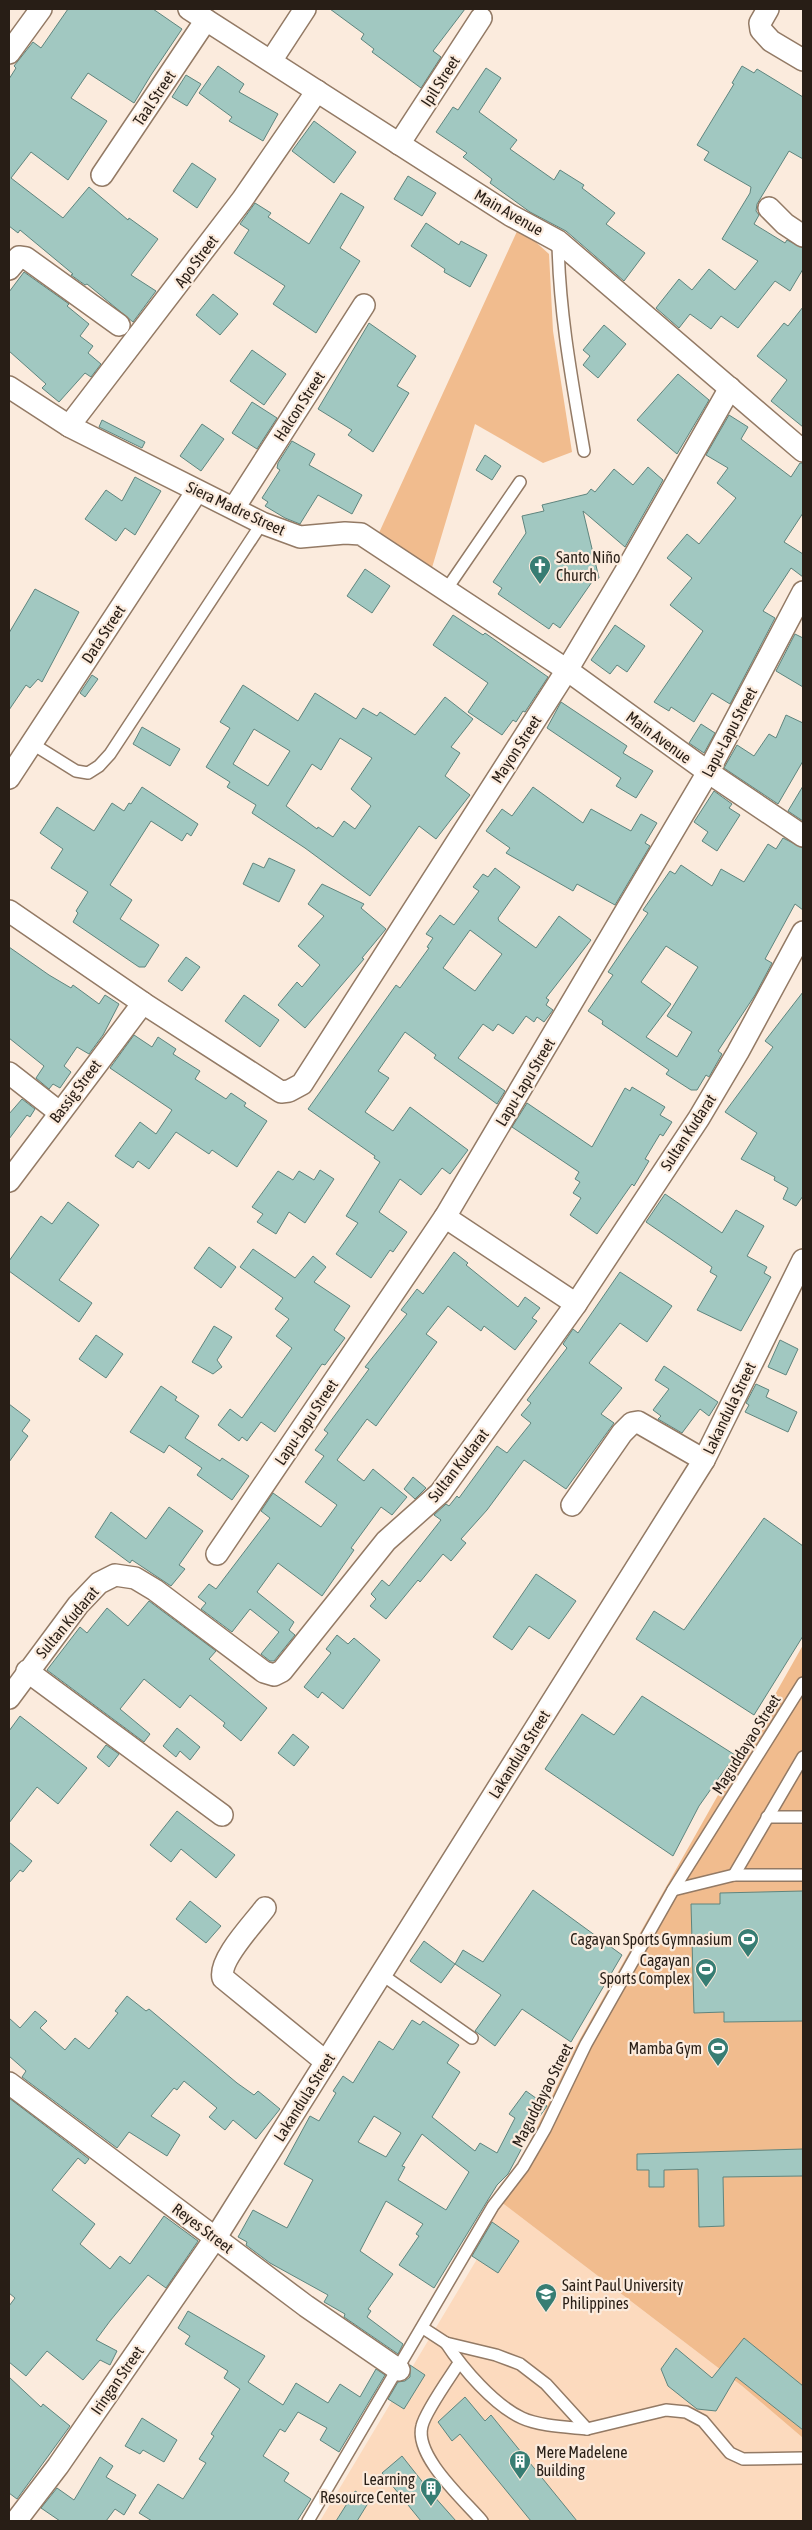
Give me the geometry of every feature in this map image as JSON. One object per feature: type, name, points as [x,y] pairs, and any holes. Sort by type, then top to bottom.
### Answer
[{"type":"street","points":[[9,53],[42,9]]},
{"type":"street","name":"Main Avenue","points":[[188,9],[510,215],[558,240],[803,451]]},
{"type":"street","points":[[271,61],[305,9]]},
{"type":"street","points":[[765,12],[760,23],[764,35],[803,60]]},
{"type":"street","name":"Ipil Street","points":[[399,144],[481,18]]},
{"type":"street","name":"Taal Street","points":[[102,175],[206,20]]},
{"type":"street","name":"Apo Street","points":[[69,426],[242,200],[316,91]]},
{"type":"street","points":[[769,208],[786,224],[803,236]]},
{"type":"street","points":[[9,269],[19,258],[26,258],[119,325]]},
{"type":"street","name":"Halcon Street","points":[[234,508],[364,305]]},
{"type":"street","name":"Siera Madre Street","points":[[9,387],[69,426],[262,523],[300,537],[345,532],[361,534],[567,670]]},
{"type":"street","name":"Mayon Street","points":[[143,1002],[281,1092],[289,1091],[302,1084],[567,670],[626,572],[730,388]]},
{"type":"street","name":"Data Street","points":[[9,778],[196,491]]},
{"type":"street","name":"Lapu-Lapu Street","points":[[217,1554],[445,1217],[708,772],[803,592]]},
{"type":"street","name":"Main Avenue","points":[[567,670],[708,772],[803,836]]},
{"type":"street","points":[[9,911],[143,1002]]},
{"type":"street","name":"Sultan Kudarat","points":[[9,1698],[27,1671],[78,1605],[99,1583],[115,1575],[135,1578],[155,1590],[264,1672],[274,1675],[282,1671],[386,1541],[440,1492],[576,1304],[699,1118],[738,1052],[803,932]]},
{"type":"street","name":"Bassig Street","points":[[9,1181],[143,1002]]},
{"type":"street","points":[[9,1073],[59,1112]]},
{"type":"street","points":[[445,1217],[576,1304]]},
{"type":"street","name":"Lakandula Street","points":[[216,2237],[704,1460],[803,1260]]},
{"type":"street","points":[[572,1505],[622,1433],[632,1423],[638,1422],[704,1460]]},
{"type":"street","points":[[27,1671],[222,1815]]},
{"type":"street","points":[[265,1908],[227,1959],[222,1972],[223,1978],[326,2062]]},
{"type":"street","name":"Reyes Street","points":[[9,2083],[306,2306],[399,2370]]},
{"type":"street","name":"Iringan Street","points":[[16,2521],[58,2466],[216,2237]]},
{"type":"lane","points":[[558,240],[559,289],[564,334],[584,451]]},
{"type":"lane","points":[[446,590],[520,482]]},
{"type":"lane","points":[[31,743],[76,771],[88,774],[99,766],[110,754],[262,523]]},
{"type":"lane","name":"Maguddayao Street","points":[[308,2521],[399,2370],[493,2206],[523,2167],[545,2129],[586,2044],[673,1890],[803,1683]]},
{"type":"lane","points":[[734,1875],[803,1758]]},
{"type":"lane","points":[[767,1818],[803,1817]]},
{"type":"lane","points":[[673,1890],[734,1875],[803,1875]]},
{"type":"lane","points":[[381,1974],[472,2038]]},
{"type":"lane","points":[[423,2328],[446,2343],[496,2355],[520,2364],[546,2384],[587,2428]]},
{"type":"lane","points":[[446,2343],[459,2363],[493,2396],[523,2419],[587,2428],[666,2410],[686,2412],[703,2421],[730,2453],[743,2459],[803,2458]]},
{"type":"lane","points":[[459,2363],[422,2425],[420,2437],[424,2450],[437,2470],[482,2521]]},
{"type":"shaded area","points":[[519,227],[549,254],[553,331],[572,452],[543,463],[475,424],[431,571],[378,535]]},
{"type":"shaded area","name":"Cagayan Sports Complex","points":[[803,1645],[803,2438],[742,2386],[501,2202],[576,2046]]},
{"type":"shaded area","name":"Saint Paul University Philippines","points":[[501,2202],[742,2386],[803,2438],[803,2521],[320,2521],[477,2259],[467,2252]]},
{"type":"building","points":[[68,9],[153,9],[182,29],[134,103],[88,73],[71,98],[107,121],[68,180],[31,152],[11,178],[63,218],[89,187],[128,220],[129,218],[158,239],[131,275],[156,291],[133,322],[87,284],[85,285],[71,275],[73,274],[20,230],[18,233],[9,226],[9,79],[16,68],[14,66],[33,42],[41,48]]},
{"type":"building","points":[[330,9],[465,9],[433,51],[441,57],[421,88],[372,52],[374,49],[361,39],[364,34]]},
{"type":"building","points":[[218,66],[244,84],[239,92],[278,114],[263,141],[229,121],[232,117],[199,93]]},
{"type":"building","points":[[742,66],[754,73],[757,69],[803,97],[803,159],[789,151],[757,204],[756,211],[759,215],[754,224],[785,243],[787,240],[803,248],[803,269],[790,291],[775,281],[738,328],[721,316],[711,329],[690,314],[679,328],[656,308],[679,279],[692,290],[709,269],[735,290],[758,261],[722,239],[750,193],[751,187],[704,160],[709,152],[697,145],[734,84],[732,83]]},
{"type":"building","points":[[486,68],[501,78],[479,112],[517,140],[510,149],[554,180],[560,170],[584,185],[582,188],[615,213],[606,224],[645,253],[624,281],[566,231],[530,212],[490,183],[492,179],[463,157],[467,153],[436,132],[453,107],[458,110]]},
{"type":"building","points":[[186,75],[201,84],[187,106],[172,97]]},
{"type":"building","points":[[314,121],[356,152],[334,183],[292,151]]},
{"type":"building","points":[[192,163],[216,179],[197,208],[173,191]]},
{"type":"building","points":[[408,176],[436,193],[422,216],[394,199]]},
{"type":"building","points":[[341,193],[364,207],[340,248],[360,261],[316,333],[273,304],[285,286],[234,253],[249,230],[240,224],[255,203],[271,213],[268,217],[309,244]]},
{"type":"building","points":[[426,223],[459,245],[461,241],[487,255],[470,287],[444,272],[445,269],[411,246]]},
{"type":"building","points":[[24,272],[69,304],[67,306],[89,324],[80,336],[93,346],[88,353],[101,364],[91,377],[85,373],[59,402],[42,388],[46,384],[9,351],[9,292]]},
{"type":"building","points":[[213,294],[238,314],[220,335],[196,315]]},
{"type":"building","points":[[803,307],[803,427],[771,401],[787,380],[757,356],[784,323],[788,326]]},
{"type":"building","points":[[369,323],[416,356],[397,386],[409,393],[373,452],[348,435],[352,430],[318,409]]},
{"type":"building","points":[[604,325],[626,344],[598,378],[583,365],[590,356],[583,350]]},
{"type":"building","points":[[252,350],[286,374],[264,405],[230,381]]},
{"type":"building","points":[[678,374],[709,400],[677,454],[637,420]]},
{"type":"building","points":[[252,402],[277,418],[257,449],[232,433]]},
{"type":"building","points":[[729,415],[748,427],[741,439],[791,477],[800,463],[803,463],[803,513],[784,542],[803,554],[803,577],[791,568],[763,611],[775,618],[730,704],[712,693],[694,722],[671,707],[669,711],[654,702],[703,631],[670,605],[692,578],[667,558],[687,534],[699,544],[736,498],[717,483],[728,468],[706,455]]},
{"type":"building","points":[[102,420],[145,442],[142,448],[99,427]]},
{"type":"building","points":[[202,424],[224,439],[201,471],[180,456]]},
{"type":"building","points":[[292,441],[315,454],[309,465],[362,495],[352,514],[318,495],[300,524],[285,518],[265,506],[268,502],[262,498],[280,470],[277,468],[278,463]]},
{"type":"building","points":[[485,455],[501,466],[492,480],[476,470]]},
{"type":"building","points":[[648,467],[663,480],[625,547],[583,511],[599,578],[594,579],[560,628],[553,623],[549,629],[498,594],[502,588],[493,582],[526,533],[522,516],[544,511],[542,505],[587,494],[591,489],[595,492],[614,469],[633,485]]},
{"type":"building","points":[[135,477],[161,491],[135,535],[125,528],[116,541],[85,519],[106,490],[122,501]]},
{"type":"building","points":[[365,569],[390,586],[372,613],[347,596]]},
{"type":"building","points":[[35,589],[79,612],[42,682],[38,679],[30,688],[26,685],[9,710],[9,633]]},
{"type":"building","points":[[453,615],[483,635],[485,633],[548,677],[525,712],[523,711],[516,722],[513,720],[502,735],[468,712],[488,683],[433,645]]},
{"type":"building","points":[[615,625],[645,646],[627,672],[617,665],[610,674],[591,660]]},
{"type":"building","points":[[795,634],[803,638],[803,687],[776,671]]},
{"type":"building","points":[[92,675],[98,679],[85,697],[80,693]]},
{"type":"building","points":[[243,685],[298,721],[315,693],[356,719],[363,708],[377,716],[380,712],[415,735],[445,697],[473,719],[451,747],[460,753],[445,776],[470,795],[436,839],[419,826],[370,896],[305,848],[252,813],[256,805],[227,787],[230,782],[206,767],[230,728],[220,722]],"holes":[[[254,729],[290,751],[268,786],[233,764]],[[340,738],[372,758],[351,789],[371,806],[355,829],[344,821],[333,837],[318,827],[317,829],[286,806],[312,764],[321,770]]]},
{"type":"building","points":[[561,702],[627,746],[623,753],[653,771],[636,798],[616,786],[621,778],[547,728]]},
{"type":"building","points":[[786,715],[803,723],[803,761],[778,804],[724,768],[737,745],[754,756],[769,734],[776,738]]},
{"type":"building","points":[[701,724],[715,733],[704,753],[689,743]]},
{"type":"building","points":[[142,727],[180,749],[170,766],[133,744]]},
{"type":"building","points":[[803,786],[803,821],[788,811]]},
{"type":"building","points":[[142,787],[198,824],[191,836],[187,833],[182,841],[151,821],[110,885],[132,900],[120,919],[159,945],[145,967],[139,967],[73,922],[78,913],[76,911],[88,892],[51,868],[63,849],[40,833],[57,807],[94,831],[112,803],[124,811]]},
{"type":"building","points":[[533,787],[583,823],[591,809],[631,831],[641,814],[657,823],[645,843],[650,846],[615,905],[577,884],[573,891],[506,853],[510,848],[486,831],[502,809],[512,816]]},
{"type":"building","points":[[714,791],[732,804],[729,808],[740,815],[717,851],[702,841],[708,832],[694,822]]},
{"type":"building","points":[[783,838],[803,848],[803,910],[795,904],[765,959],[772,963],[755,995],[718,1051],[722,1054],[709,1077],[706,1075],[697,1090],[691,1090],[666,1074],[669,1070],[602,1024],[603,1021],[588,1011],[613,975],[608,972],[648,913],[643,910],[670,871],[675,874],[681,865],[712,886],[721,869],[744,882],[768,844],[776,849]],"holes":[[[666,946],[698,967],[667,1016],[692,1032],[677,1057],[646,1037],[671,1004],[641,982]]]},
{"type":"building","points":[[269,858],[295,870],[279,902],[243,884],[253,863],[264,868]]},
{"type":"building","points":[[495,868],[520,887],[498,918],[499,921],[536,948],[559,916],[591,940],[546,998],[549,1000],[546,1005],[553,1010],[544,1022],[537,1017],[534,1022],[526,1016],[513,1034],[498,1024],[493,1031],[483,1024],[458,1058],[505,1091],[497,1104],[434,1058],[436,1055],[405,1032],[378,1071],[389,1078],[365,1112],[393,1131],[410,1107],[468,1150],[450,1174],[442,1168],[421,1195],[400,1179],[379,1212],[407,1232],[393,1252],[390,1250],[371,1278],[336,1254],[358,1223],[346,1216],[380,1162],[374,1158],[375,1156],[308,1109],[396,985],[400,988],[429,948],[427,947],[433,938],[426,934],[440,915],[454,925],[479,891],[473,887],[483,874],[488,877]],"holes":[[[470,930],[502,954],[475,991],[443,968]]]},
{"type":"building","points":[[322,884],[364,904],[361,908],[386,929],[362,958],[364,959],[305,1028],[278,1005],[297,982],[302,987],[320,965],[298,946],[324,916],[308,904]]},
{"type":"building","points":[[9,947],[49,975],[71,988],[73,985],[99,1004],[105,995],[119,1004],[103,1035],[89,1054],[77,1047],[64,1066],[71,1072],[60,1088],[53,1084],[49,1089],[36,1078],[44,1066],[9,1038]]},
{"type":"building","points":[[186,957],[200,967],[182,991],[168,981]]},
{"type":"building","points":[[803,992],[803,1196],[796,1206],[783,1199],[788,1188],[774,1180],[775,1177],[741,1159],[757,1133],[725,1112],[773,1047],[765,1041]]},
{"type":"building","points":[[244,995],[279,1020],[260,1047],[225,1021]]},
{"type":"building","points":[[134,1035],[152,1047],[158,1037],[176,1049],[173,1054],[200,1071],[195,1079],[226,1099],[231,1093],[246,1103],[244,1106],[267,1121],[237,1167],[212,1150],[209,1154],[176,1132],[149,1169],[138,1161],[133,1168],[115,1156],[140,1122],[156,1134],[172,1110],[110,1068]]},
{"type":"building","points":[[632,1087],[665,1107],[660,1115],[672,1122],[663,1136],[660,1134],[645,1159],[649,1161],[634,1186],[632,1184],[597,1234],[570,1215],[581,1198],[573,1193],[580,1182],[575,1179],[579,1172],[512,1127],[527,1103],[592,1147],[625,1088],[630,1091]]},
{"type":"building","points":[[22,1099],[35,1109],[30,1117],[27,1115],[9,1139],[9,1114]]},
{"type":"building","points":[[320,1170],[334,1179],[305,1223],[289,1212],[276,1234],[257,1222],[263,1214],[252,1207],[278,1171],[293,1180],[299,1171],[314,1180]]},
{"type":"building","points":[[665,1194],[722,1233],[736,1210],[764,1226],[747,1256],[767,1267],[764,1273],[771,1277],[741,1331],[697,1310],[717,1276],[710,1272],[712,1267],[646,1222]]},
{"type":"building","points":[[68,1202],[99,1225],[59,1280],[92,1303],[79,1322],[9,1271],[9,1261],[41,1216],[52,1224]]},
{"type":"building","points":[[209,1247],[236,1267],[221,1288],[194,1268]]},
{"type":"building","points":[[253,1249],[295,1278],[313,1256],[326,1267],[314,1282],[350,1306],[334,1330],[345,1338],[325,1365],[322,1364],[275,1432],[261,1422],[247,1441],[242,1437],[239,1441],[218,1425],[230,1409],[242,1418],[292,1348],[276,1336],[289,1319],[275,1309],[283,1298],[240,1267]]},
{"type":"building","points":[[454,1252],[468,1263],[466,1265],[518,1307],[525,1297],[540,1308],[532,1318],[537,1321],[515,1350],[484,1326],[481,1331],[448,1306],[426,1334],[437,1342],[376,1426],[367,1419],[337,1460],[364,1481],[373,1469],[407,1497],[392,1515],[381,1507],[351,1548],[354,1550],[322,1596],[278,1563],[257,1592],[294,1622],[289,1630],[295,1635],[274,1661],[270,1661],[261,1654],[279,1632],[250,1609],[232,1632],[201,1609],[206,1603],[198,1597],[209,1584],[216,1589],[270,1518],[261,1511],[273,1493],[321,1527],[337,1505],[305,1482],[324,1456],[315,1450],[328,1433],[324,1430],[369,1369],[365,1367],[407,1314],[401,1310],[417,1289],[423,1294]]},
{"type":"building","points":[[620,1272],[672,1306],[647,1342],[620,1323],[589,1363],[622,1388],[601,1414],[614,1423],[566,1489],[524,1460],[487,1510],[461,1539],[466,1543],[451,1561],[443,1554],[420,1582],[418,1580],[386,1619],[370,1606],[376,1599],[371,1594],[382,1580],[389,1586],[441,1520],[434,1515],[446,1504],[449,1506],[457,1496],[459,1498],[497,1446],[507,1453],[531,1423],[521,1415],[531,1403],[527,1400],[567,1348],[563,1344],[573,1329],[578,1333]]},
{"type":"building","points":[[214,1326],[232,1337],[217,1360],[222,1367],[213,1374],[192,1362]]},
{"type":"building","points":[[96,1335],[123,1354],[106,1378],[79,1359]]},
{"type":"building","points":[[780,1340],[798,1349],[786,1375],[768,1367]]},
{"type":"building","points":[[664,1366],[718,1402],[709,1416],[700,1409],[682,1433],[658,1419],[661,1416],[653,1410],[669,1389],[655,1380]]},
{"type":"building","points":[[756,1384],[769,1390],[766,1397],[797,1412],[788,1432],[745,1412],[749,1405],[746,1403]]},
{"type":"building","points":[[161,1386],[177,1397],[175,1400],[199,1416],[185,1438],[220,1461],[222,1458],[249,1476],[232,1500],[197,1475],[202,1468],[169,1445],[164,1453],[130,1432]]},
{"type":"building","points":[[9,1404],[30,1420],[22,1431],[28,1436],[9,1462]]},
{"type":"building","points":[[413,1477],[426,1488],[415,1499],[404,1489]]},
{"type":"building","points":[[169,1507],[203,1531],[179,1565],[185,1569],[171,1586],[132,1560],[130,1563],[95,1537],[111,1512],[146,1539]]},
{"type":"building","points":[[764,1518],[803,1546],[803,1636],[754,1715],[636,1639],[654,1611],[684,1630]]},
{"type":"building","points":[[536,1574],[576,1601],[549,1639],[529,1626],[512,1650],[493,1637]]},
{"type":"building","points":[[149,1601],[216,1651],[209,1659],[267,1708],[241,1741],[223,1726],[225,1723],[190,1695],[180,1708],[144,1679],[120,1709],[150,1734],[144,1742],[47,1670],[80,1627],[87,1633],[107,1608],[128,1626]]},
{"type":"building","points":[[337,1635],[348,1644],[354,1638],[380,1660],[343,1709],[322,1692],[318,1698],[304,1687],[331,1653],[326,1649]]},
{"type":"building","points":[[642,1696],[735,1755],[699,1806],[673,1856],[545,1769],[582,1714],[614,1735]]},
{"type":"building","points":[[20,1716],[87,1768],[58,1804],[37,1787],[9,1823],[9,1731]]},
{"type":"building","points":[[177,1728],[200,1747],[190,1760],[180,1751],[176,1757],[163,1746]]},
{"type":"building","points":[[293,1734],[309,1747],[294,1766],[278,1753]]},
{"type":"building","points":[[106,1745],[119,1754],[109,1767],[97,1757]]},
{"type":"building","points":[[177,1811],[235,1855],[216,1878],[181,1849],[171,1862],[150,1845]]},
{"type":"building","points":[[9,1842],[32,1861],[23,1872],[20,1870],[9,1883]]},
{"type":"building","points":[[533,1890],[622,1955],[571,2042],[522,2009],[495,2046],[475,2031],[501,1995],[455,1964],[463,1950],[483,1962]]},
{"type":"building","name":"Cagayan Sports Gymnasium","points":[[803,1891],[803,2021],[724,2022],[724,2012],[694,2013],[691,1904],[720,1904],[720,1893]]},
{"type":"building","points":[[190,1901],[221,1926],[206,1943],[176,1919]]},
{"type":"building","points":[[424,1941],[455,1964],[441,1983],[410,1961]]},
{"type":"building","points":[[127,1996],[146,2011],[149,2009],[237,2083],[254,2095],[258,2091],[280,2109],[256,2139],[233,2120],[225,2130],[209,2117],[217,2108],[184,2081],[177,2090],[174,2088],[151,2116],[180,2135],[167,2156],[129,2132],[117,2148],[22,2077],[26,2071],[9,2056],[9,2018],[20,2028],[35,2011],[47,2021],[40,2028],[65,2050],[75,2038],[89,2049],[118,2013],[115,2011]]},
{"type":"building","points":[[412,2020],[420,2025],[423,2021],[459,2045],[447,2063],[460,2072],[432,2117],[475,2151],[480,2143],[497,2153],[515,2118],[509,2114],[526,2091],[547,2106],[520,2144],[523,2146],[508,2174],[497,2185],[434,2288],[399,2265],[419,2236],[416,2234],[423,2224],[386,2201],[360,2251],[393,2274],[368,2309],[371,2311],[367,2317],[403,2344],[398,2354],[344,2317],[345,2314],[324,2302],[328,2295],[270,2263],[246,2245],[247,2242],[238,2237],[253,2210],[287,2228],[313,2180],[284,2164],[310,2116],[319,2121],[336,2093],[333,2091],[343,2076],[353,2083],[379,2041],[393,2050]],"holes":[[[374,2116],[401,2133],[386,2157],[358,2142]],[[422,2134],[469,2172],[446,2210],[398,2180],[405,2167],[402,2166]]]},
{"type":"building","points":[[9,2098],[89,2159],[85,2164],[78,2158],[52,2190],[95,2224],[80,2244],[110,2269],[120,2256],[130,2264],[164,2216],[198,2241],[166,2288],[148,2275],[96,2340],[117,2351],[110,2365],[100,2360],[83,2380],[47,2351],[26,2376],[9,2362],[9,2306],[15,2298],[9,2293]]},
{"type":"building","points":[[803,2149],[803,2176],[723,2177],[724,2226],[699,2227],[698,2169],[664,2170],[664,2187],[649,2187],[649,2170],[637,2170],[637,2154]]},
{"type":"building","points":[[492,2222],[519,2241],[498,2273],[472,2256]]},
{"type":"building","points":[[188,2311],[265,2356],[248,2382],[283,2405],[296,2383],[328,2403],[340,2384],[360,2397],[376,2369],[385,2375],[339,2452],[320,2440],[327,2428],[298,2412],[285,2432],[280,2429],[263,2456],[289,2473],[284,2481],[311,2499],[297,2521],[152,2521],[139,2513],[158,2484],[183,2499],[206,2463],[199,2459],[214,2436],[211,2434],[240,2389],[224,2378],[228,2371],[185,2344],[190,2336],[178,2328]]},
{"type":"building","points":[[744,2338],[803,2386],[803,2430],[736,2377],[716,2411],[697,2409],[668,2386],[661,2369],[676,2348],[712,2378]]},
{"type":"building","points":[[410,2365],[425,2375],[404,2409],[388,2399],[398,2382],[405,2381],[410,2377]]},
{"type":"building","points":[[9,2377],[41,2407],[43,2404],[70,2426],[17,2499],[9,2493]]},
{"type":"building","name":"Mere Madelene Building","points":[[465,2397],[485,2421],[491,2415],[577,2521],[531,2521],[460,2434],[452,2441],[438,2422]]},
{"type":"building","points":[[142,2418],[177,2440],[164,2462],[143,2450],[140,2454],[125,2446]]},
{"type":"building","points":[[402,2456],[456,2521],[421,2521],[382,2473]]},
{"type":"building","points":[[100,2457],[113,2466],[106,2477],[136,2495],[124,2515],[115,2509],[106,2521],[60,2521],[41,2508],[57,2488],[74,2500]]},
{"type":"building","points":[[355,2491],[370,2500],[357,2521],[336,2521]]},
{"type":"place","name":"Santo Niño Church","points":[[540,585]]},
{"type":"place","name":"Cagayan Sports Gymnasium","points":[[748,1958]]},
{"type":"place","name":"Cagayan Sports Complex","points":[[706,1988]]},
{"type":"place","name":"Mamba Gym","points":[[718,2067]]},
{"type":"place","name":"Saint Paul University Philippines","points":[[546,2313]]},
{"type":"place","name":"Mere Madelene Building","points":[[520,2480]]},
{"type":"place","name":"Learning Resource Center","points":[[431,2507]]}]
